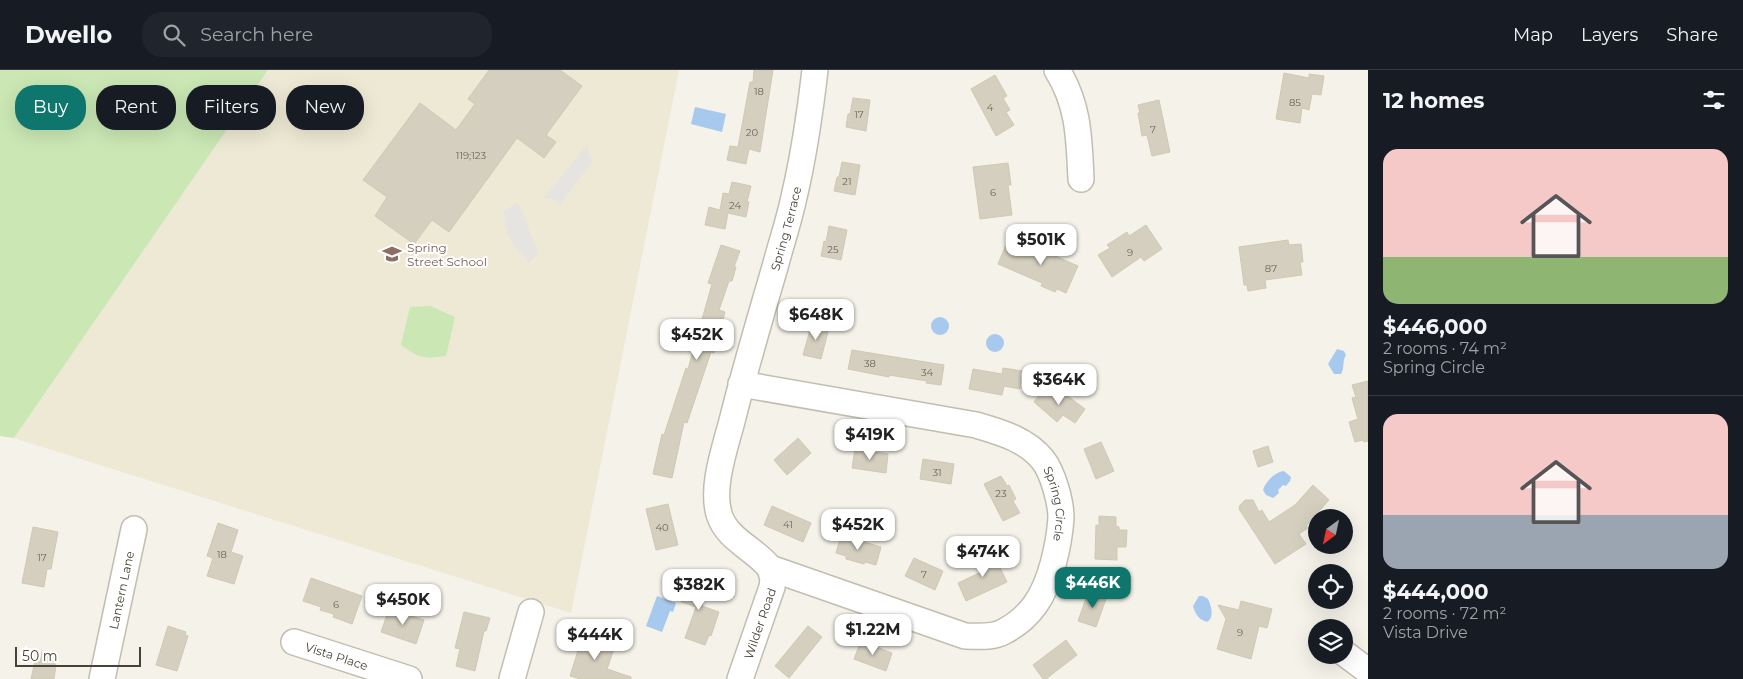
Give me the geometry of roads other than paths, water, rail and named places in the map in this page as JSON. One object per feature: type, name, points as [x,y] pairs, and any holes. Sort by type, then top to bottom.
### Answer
[{"type":"street","name":"Spring Terrace","points":[[742,384],[794,198],[809,122],[815,70]]},
{"type":"street","points":[[1057,70],[1064,81],[1073,104],[1079,131],[1081,179]]},
{"type":"street","name":"Spring Circle","points":[[742,384],[973,424],[1004,434],[1027,445],[1044,461],[1053,481],[1060,506],[1061,518],[1053,564],[1043,592],[1034,607],[1020,621],[1002,632],[990,636],[965,636],[770,568],[763,560],[736,540],[726,528],[719,514],[716,493],[742,384]]},
{"type":"street","name":"Lantern Lane","points":[[102,679],[134,529]]},
{"type":"street","name":"Wilder Road","points":[[740,679],[772,587],[773,579],[770,568]]},
{"type":"street","points":[[512,679],[531,612]]},
{"type":"street","name":"Vista Place","points":[[294,642],[409,679]]},
{"type":"street","points":[[1353,659],[1368,670]]},
{"type":"water","points":[[695,107],[726,114],[722,132],[691,124]]},
{"type":"water","points":[[940,317],[946,320],[949,326],[946,332],[940,335],[934,332],[931,326],[934,320]]},
{"type":"water","points":[[991,334],[999,334],[1004,339],[1002,350],[991,352],[986,347],[986,339]]},
{"type":"water","points":[[1337,349],[1344,351],[1346,355],[1341,374],[1334,374],[1328,364]]},
{"type":"water","points":[[1284,471],[1291,477],[1290,481],[1286,486],[1283,485],[1278,490],[1279,493],[1273,498],[1266,495],[1263,490],[1266,483],[1274,475]]},
{"type":"water","points":[[657,596],[676,603],[673,612],[670,611],[662,632],[646,626]]},
{"type":"water","points":[[1199,596],[1208,599],[1212,611],[1211,617],[1207,622],[1201,620],[1193,606]]},
{"type":"place","name":"Spring Street School","points":[[392,254]]}]
